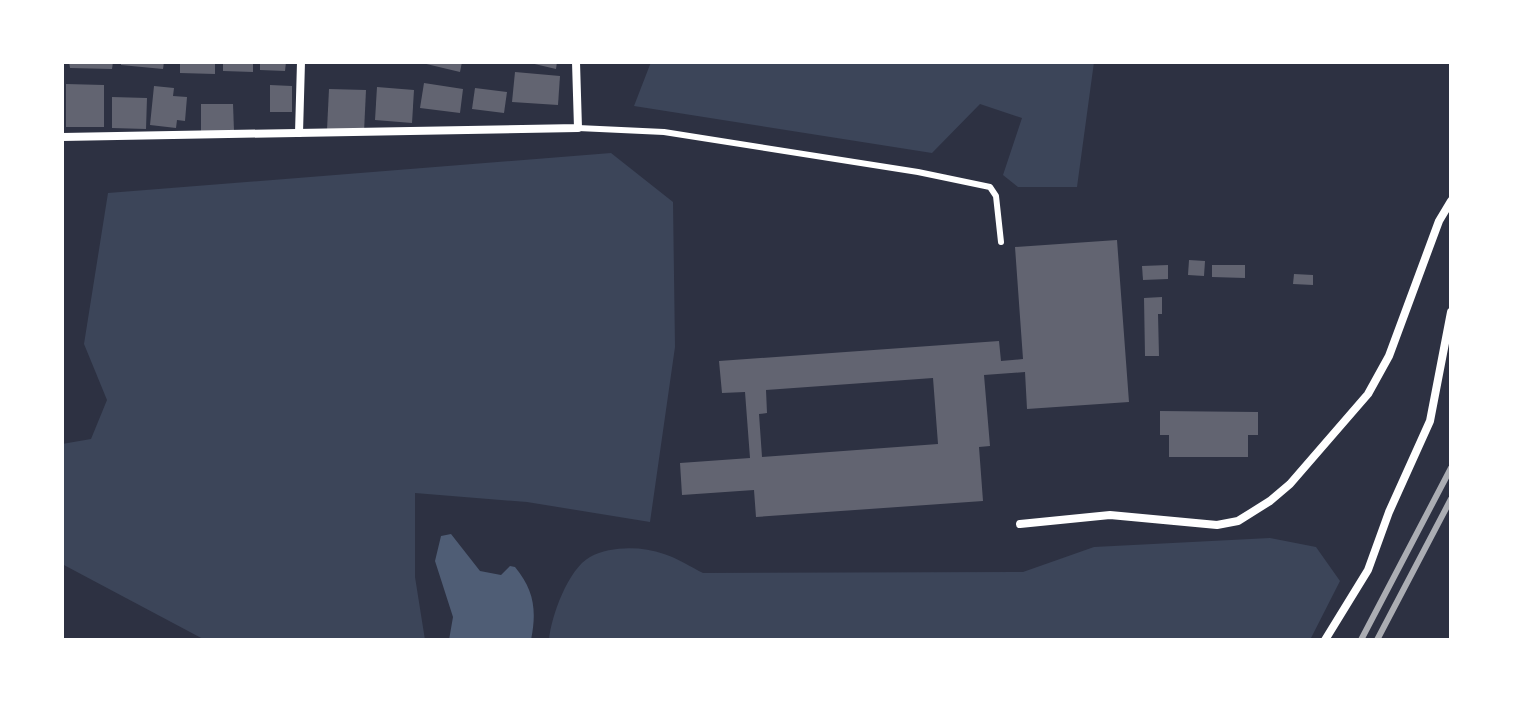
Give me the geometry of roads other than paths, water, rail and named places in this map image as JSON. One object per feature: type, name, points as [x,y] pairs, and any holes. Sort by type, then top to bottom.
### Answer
[{"type":"street","points":[[299,133],[301,62]]},
{"type":"street","points":[[62,137],[578,128],[576,62]]},
{"type":"street","points":[[1020,524],[1110,515],[1217,525],[1238,521],[1270,501],[1290,484],[1322,443],[1368,394],[1389,356],[1439,221],[1451,201]]},
{"type":"street","points":[[1325,640],[1368,570],[1389,512],[1430,421],[1451,312]]},
{"type":"lane","points":[[578,128],[664,132],[918,172],[990,187],[996,196],[1001,242]]},
{"type":"railway","points":[[1361,640],[1451,468]]},
{"type":"railway","points":[[1377,640],[1451,499]]}]
